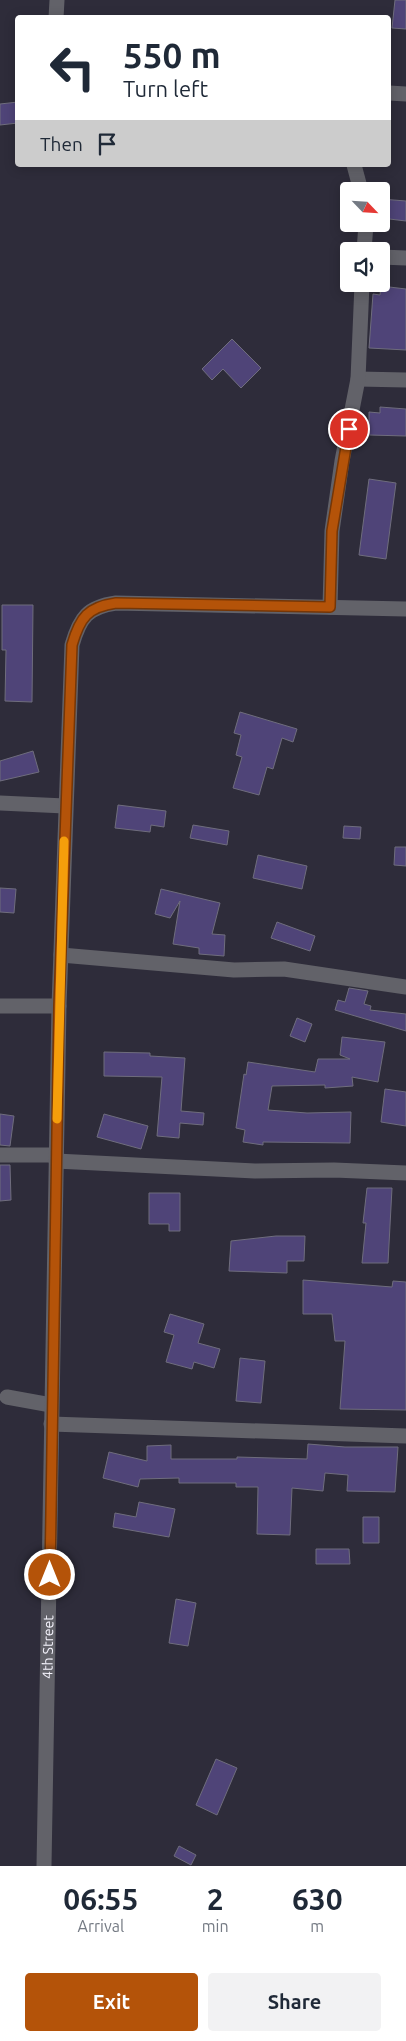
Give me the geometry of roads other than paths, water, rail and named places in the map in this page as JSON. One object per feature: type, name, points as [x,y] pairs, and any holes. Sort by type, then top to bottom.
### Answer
[{"type":"street","points":[[56,0],[56,15]]},
{"type":"street","points":[[391,94],[406,94]]},
{"type":"street","points":[[355,167],[359,182]]},
{"type":"street","points":[[390,257],[406,258]]},
{"type":"street","points":[[330,607],[332,531],[342,461],[358,379],[362,292]]},
{"type":"street","points":[[358,379],[406,380]]},
{"type":"street","name":"4th Street","points":[[44,1866],[59,1006],[72,645],[77,627],[86,614],[100,606],[116,603],[406,609]]},
{"type":"street","points":[[0,802],[65,806]]},
{"type":"street","points":[[61,955],[234,970],[284,969],[406,987]]},
{"type":"street","points":[[0,1006],[59,1006]]},
{"type":"street","points":[[0,1155],[255,1171],[334,1170],[406,1174]]},
{"type":"street","points":[[7,1397],[51,1405]]},
{"type":"street","points":[[51,1424],[406,1436]]}]
